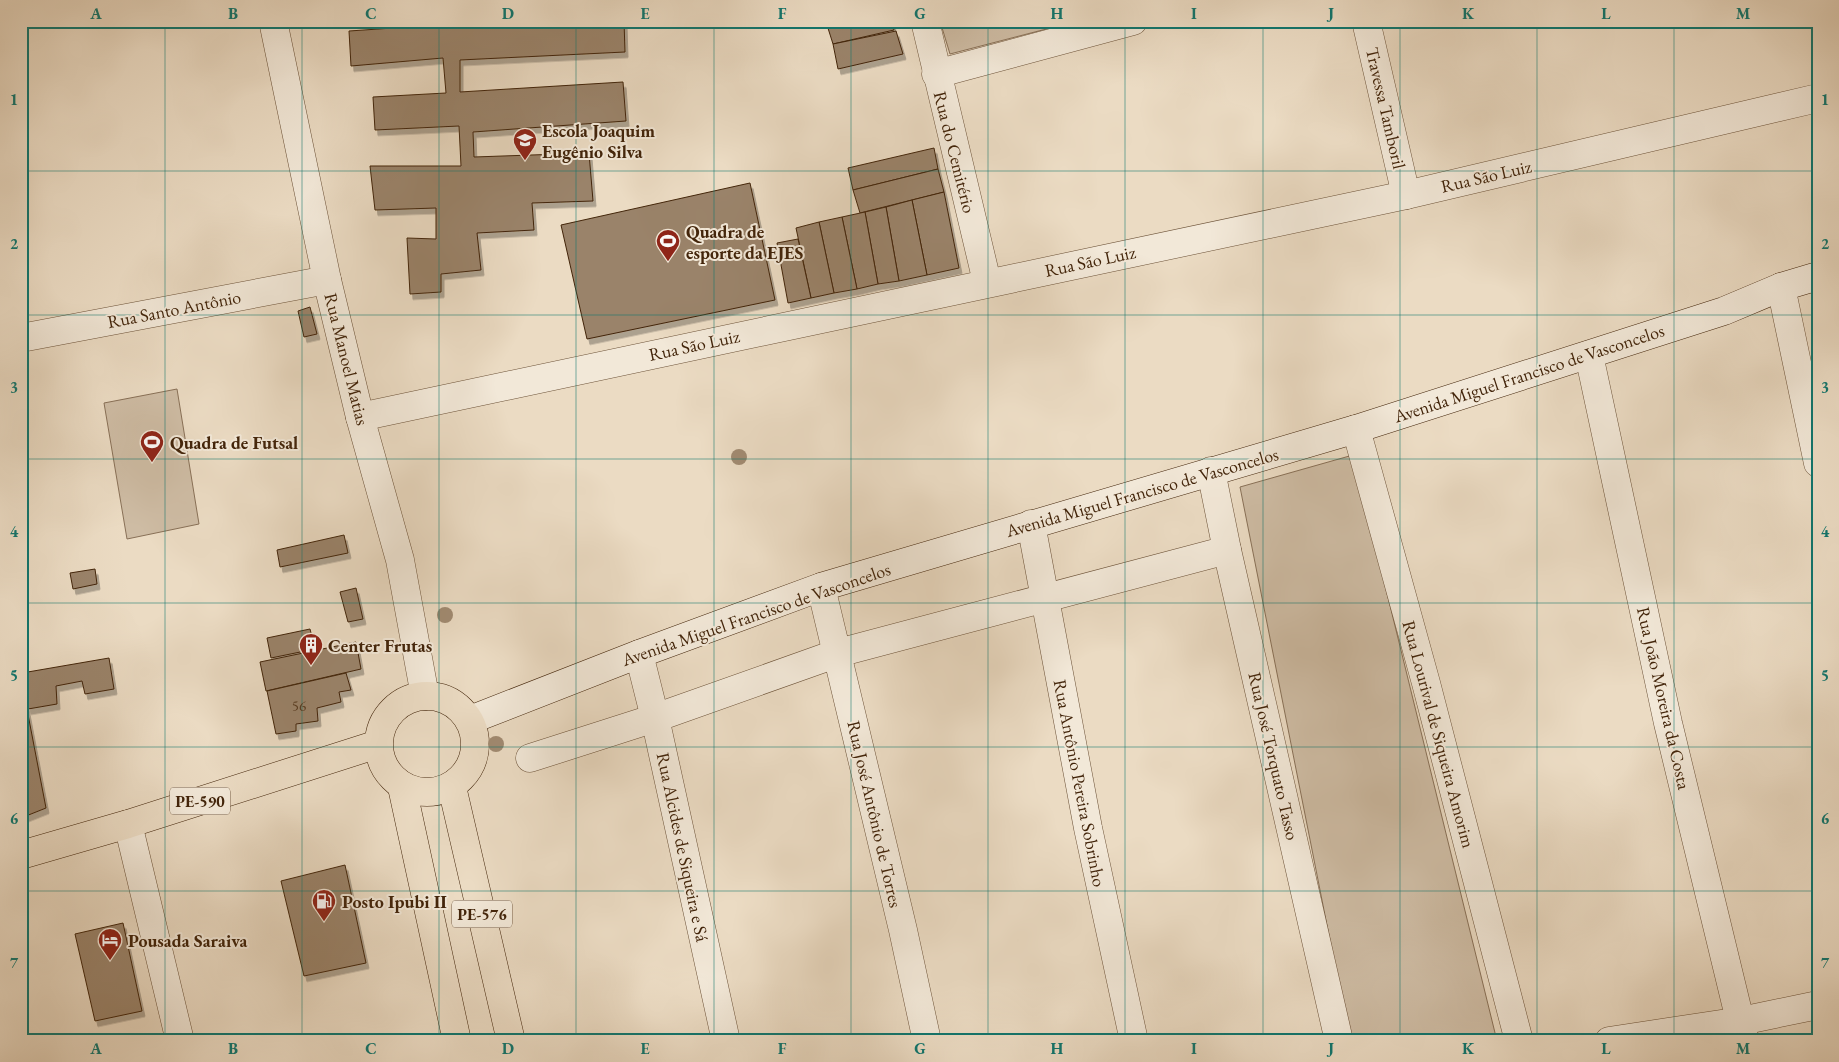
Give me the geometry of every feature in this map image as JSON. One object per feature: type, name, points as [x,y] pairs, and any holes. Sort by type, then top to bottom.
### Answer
[{"type":"main road","points":[[425,696],[454,703],[470,720],[476,745],[474,753],[469,770],[452,787],[427,794],[402,787],[385,769],[378,744],[386,718],[405,700],[425,696]]},
{"type":"main road","name":"PE-590","points":[[21,855],[128,824],[378,744]]},
{"type":"main road","name":"PE-576","points":[[402,787],[457,1041]]},
{"type":"main road","name":"PE-576","points":[[452,787],[511,1041]]},
{"type":"street","name":"Rua Manoel Matias","points":[[273,21],[327,280],[360,417],[400,560],[425,696]]},
{"type":"street","name":"Rua do Cemitério","points":[[925,21],[936,74],[987,282]]},
{"type":"street","points":[[936,74],[1133,21]]},
{"type":"street","name":"Travessa Tamboril","points":[[1366,21],[1406,195]]},
{"type":"street","name":"Rua São Luiz","points":[[360,417],[987,282],[1406,195],[1818,98]]},
{"type":"street","name":"Avenida Miguel Francisco de Vasconcelos","points":[[470,720],[639,654],[821,587],[1356,429],[1590,355],[1818,276]]},
{"type":"street","name":"Rua Santo Antônio","points":[[21,338],[327,280]]},
{"type":"street","points":[[1781,288],[1818,462]]},
{"type":"street","name":"Rua João Moreira da Costa","points":[[1590,355],[1668,723],[1743,1031]]},
{"type":"street","name":"Rua Lourival de Siqueira Amorim","points":[[1356,429],[1426,684],[1519,1041]]},
{"type":"street","name":"Rua José Torquato Tasso","points":[[1212,471],[1227,550],[1339,1041]]},
{"type":"street","name":"Rua Antônio Pereira Sobrinho","points":[[1031,524],[1088,828],[1134,1041]]},
{"type":"street","points":[[530,758],[655,718],[838,653],[1227,550]]},
{"type":"street","name":"Rua José Antônio de Torres","points":[[821,587],[838,653],[927,1041]]},
{"type":"street","name":"Rua Alcides de Siqueira e Sá","points":[[639,654],[655,718],[726,1041]]},
{"type":"street","points":[[128,824],[180,1041]]},
{"type":"street","points":[[1609,1041],[1743,1031],[1818,1005]]},
{"type":"shaded area","points":[[940,21],[1077,21],[950,54]]},
{"type":"shaded area","name":"Quadra de Futsal","points":[[177,389],[199,524],[127,539],[104,403]]},
{"type":"shaded area","points":[[1353,455],[1497,1041],[1350,1041],[1240,487]]},
{"type":"building","name":"Escola Joaquim Eugênio Silva","points":[[496,21],[624,21],[625,52],[460,60],[460,92],[623,82],[626,121],[473,132],[474,157],[589,153],[593,201],[532,203],[534,230],[477,233],[481,270],[441,274],[441,292],[410,294],[407,238],[436,239],[436,208],[375,210],[370,166],[461,166],[459,126],[375,130],[373,97],[446,93],[443,58],[351,66],[349,31]]},
{"type":"building","points":[[844,21],[892,21],[894,30],[833,44],[827,25]]},
{"type":"building","points":[[896,31],[903,54],[838,69],[833,44]]},
{"type":"building","points":[[934,148],[938,169],[853,190],[848,168]]},
{"type":"building","points":[[938,169],[944,192],[860,213],[853,190]]},
{"type":"building","name":"Quadra de esporte da EJES","points":[[750,183],[775,300],[587,339],[561,225]]},
{"type":"building","points":[[944,192],[959,268],[927,275],[912,200]]},
{"type":"building","points":[[912,200],[927,275],[899,281],[886,207]]},
{"type":"building","points":[[886,207],[899,281],[878,284],[865,212]]},
{"type":"building","points":[[865,212],[878,284],[857,289],[842,217]]},
{"type":"building","points":[[842,217],[857,289],[834,293],[819,222]]},
{"type":"building","points":[[819,222],[834,293],[811,298],[796,228]]},
{"type":"building","points":[[798,239],[811,298],[788,303],[777,243]]},
{"type":"building","points":[[310,307],[317,334],[304,337],[298,311]]},
{"type":"building","points":[[344,535],[348,553],[280,567],[277,550]]},
{"type":"building","points":[[95,569],[97,584],[73,589],[70,573]]},
{"type":"building","points":[[356,588],[363,619],[348,622],[340,592]]},
{"type":"building","points":[[310,629],[315,649],[271,658],[267,638]]},
{"type":"building","name":"Center Frutas","points":[[356,642],[361,669],[266,691],[260,662]]},
{"type":"building","points":[[109,658],[114,689],[85,694],[82,681],[56,686],[57,704],[28,709],[22,673]]},
{"type":"building","points":[[346,673],[351,690],[339,692],[341,702],[317,708],[318,721],[296,724],[296,731],[276,734],[267,691]]},
{"type":"building","points":[[26,704],[46,808],[21,818],[21,705]]},
{"type":"building","name":"Posto Ipubi II","points":[[345,865],[366,963],[304,976],[281,881]]},
{"type":"building","points":[[123,923],[142,1011],[95,1021],[75,934]]},
{"type":"place","name":"Escola Joaquim Eugênio Silva","points":[[525,161]]},
{"type":"place","name":"Quadra de esporte da EJES","points":[[668,262]]},
{"type":"place","name":"Quadra de Futsal","points":[[152,463]]},
{"type":"place","name":"Center Frutas","points":[[311,666]]},
{"type":"place","name":"Posto Ipubi II","points":[[324,922]]},
{"type":"place","name":"Pousada Saraiva","points":[[110,961]]}]
